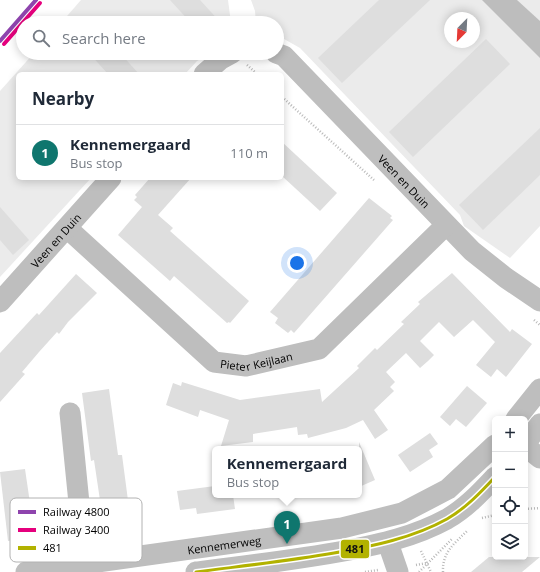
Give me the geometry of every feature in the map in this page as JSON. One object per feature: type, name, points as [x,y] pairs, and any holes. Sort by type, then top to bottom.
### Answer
[{"type":"street","name":"Veen en Duin","points":[[284,56],[446,225],[477,255],[506,278],[540,301]]},
{"type":"street","points":[[206,72],[220,60]]},
{"type":"street","name":"Veen en Duin","points":[[0,302],[109,180]]},
{"type":"street","name":"Pieter Keijlaan","points":[[67,228],[214,362],[246,366],[319,350],[446,225]]},
{"type":"street","points":[[518,416],[540,389]]},
{"type":"street","points":[[70,413],[78,498]]},
{"type":"street","points":[[528,441],[540,424]]},
{"type":"street","name":"Kennemerweg","points":[[142,555],[342,528],[402,513],[448,489],[492,448]]},
{"type":"street","points":[[528,448],[540,458]]},
{"type":"street","points":[[196,572],[313,557],[388,543],[412,536],[448,519],[468,505],[492,480]]},
{"type":"street","points":[[388,543],[398,572]]},
{"type":"street","name":"Kennemerweg","points":[[26,572],[92,562]]},
{"type":"path","points":[[528,509],[540,508]]},
{"type":"path","points":[[485,513],[480,519],[492,515]]},
{"type":"path","points":[[443,572],[443,564],[447,550],[470,528]]},
{"type":"path","points":[[419,572],[428,563],[431,572]]},
{"type":"shaded area","points":[[81,0],[228,0],[230,16],[67,16]]},
{"type":"shaded area","points":[[251,0],[540,0],[540,226],[510,258],[464,226],[460,215],[300,48],[284,39],[284,16],[255,16]]},
{"type":"shaded area","points":[[482,0],[517,0],[540,21],[540,58]]},
{"type":"shaded area","points":[[28,60],[199,60],[187,72],[17,72]]},
{"type":"shaded area","points":[[16,73],[16,180],[89,180],[0,277],[0,91]]},
{"type":"building","points":[[170,0],[200,0],[215,16],[185,16]]},
{"type":"building","points":[[379,0],[430,0],[342,83],[318,58]]},
{"type":"building","points":[[486,39],[510,64],[413,157],[389,132],[477,48],[480,48],[480,45]]},
{"type":"building","points":[[95,60],[126,60],[137,72],[106,72]]},
{"type":"building","points":[[540,128],[540,175],[483,230],[459,205]]},
{"type":"building","points":[[284,144],[337,193],[320,211],[284,178]]},
{"type":"building","points":[[148,180],[189,180],[158,215],[173,228],[170,231],[249,301],[230,323],[227,323],[174,276],[170,281],[118,235],[142,207],[134,200],[137,197],[135,195]]},
{"type":"building","points":[[369,198],[392,216],[390,218],[393,220],[294,333],[291,330],[288,333],[275,323],[278,318],[270,312]]},
{"type":"building","points":[[0,207],[29,240],[13,255],[0,240]]},
{"type":"building","points":[[452,273],[510,332],[512,329],[532,344],[506,377],[497,369],[491,377],[476,365],[495,342],[473,320],[454,337],[439,322],[420,341],[434,355],[428,361],[420,368],[406,353],[386,372],[395,382],[390,387],[394,391],[374,410],[388,430],[375,439],[363,420],[346,428],[308,438],[307,434],[298,435],[297,427],[253,434],[253,442],[221,446],[229,420],[200,410],[198,417],[166,405],[173,383],[181,386],[182,382],[240,400],[320,389],[322,402],[359,368],[357,366],[375,348],[377,350],[404,324],[401,322],[420,304],[418,302]]},
{"type":"building","points":[[76,274],[97,293],[68,322],[59,334],[57,332],[39,352],[22,372],[25,374],[0,402],[0,353],[37,313],[39,315]]},
{"type":"building","points":[[467,386],[487,403],[466,427],[456,419],[450,426],[440,417]]},
{"type":"building","points":[[109,389],[118,455],[122,455],[128,498],[100,498],[94,460],[91,461],[82,393]]},
{"type":"building","points":[[430,433],[438,444],[429,450],[433,457],[410,472],[398,455]]},
{"type":"building","points":[[362,449],[375,480],[362,486]]},
{"type":"building","points":[[25,469],[29,498],[10,498],[10,541],[8,541],[0,472]]},
{"type":"building","points":[[212,486],[212,498],[233,498],[235,509],[197,514],[196,508],[180,510],[177,491]]},
{"type":"building","points":[[489,557],[492,557],[492,560],[528,560],[528,557],[540,557],[522,572],[471,572]]},
{"type":"rail line","name":"4800","points":[[22,16],[36,0]]},
{"type":"rail line","name":"3400","points":[[29,16],[40,3]]},
{"type":"rail line","name":"4800","points":[[0,41],[16,23]]},
{"type":"rail line","name":"3400","points":[[4,44],[16,30]]},
{"type":"transit line","name":"481","points":[[196,572],[334,553],[378,544],[407,536],[434,526],[454,515],[473,500],[492,480]]},
{"type":"place","name":"Kennemergaard","points":[[287,544]]}]
